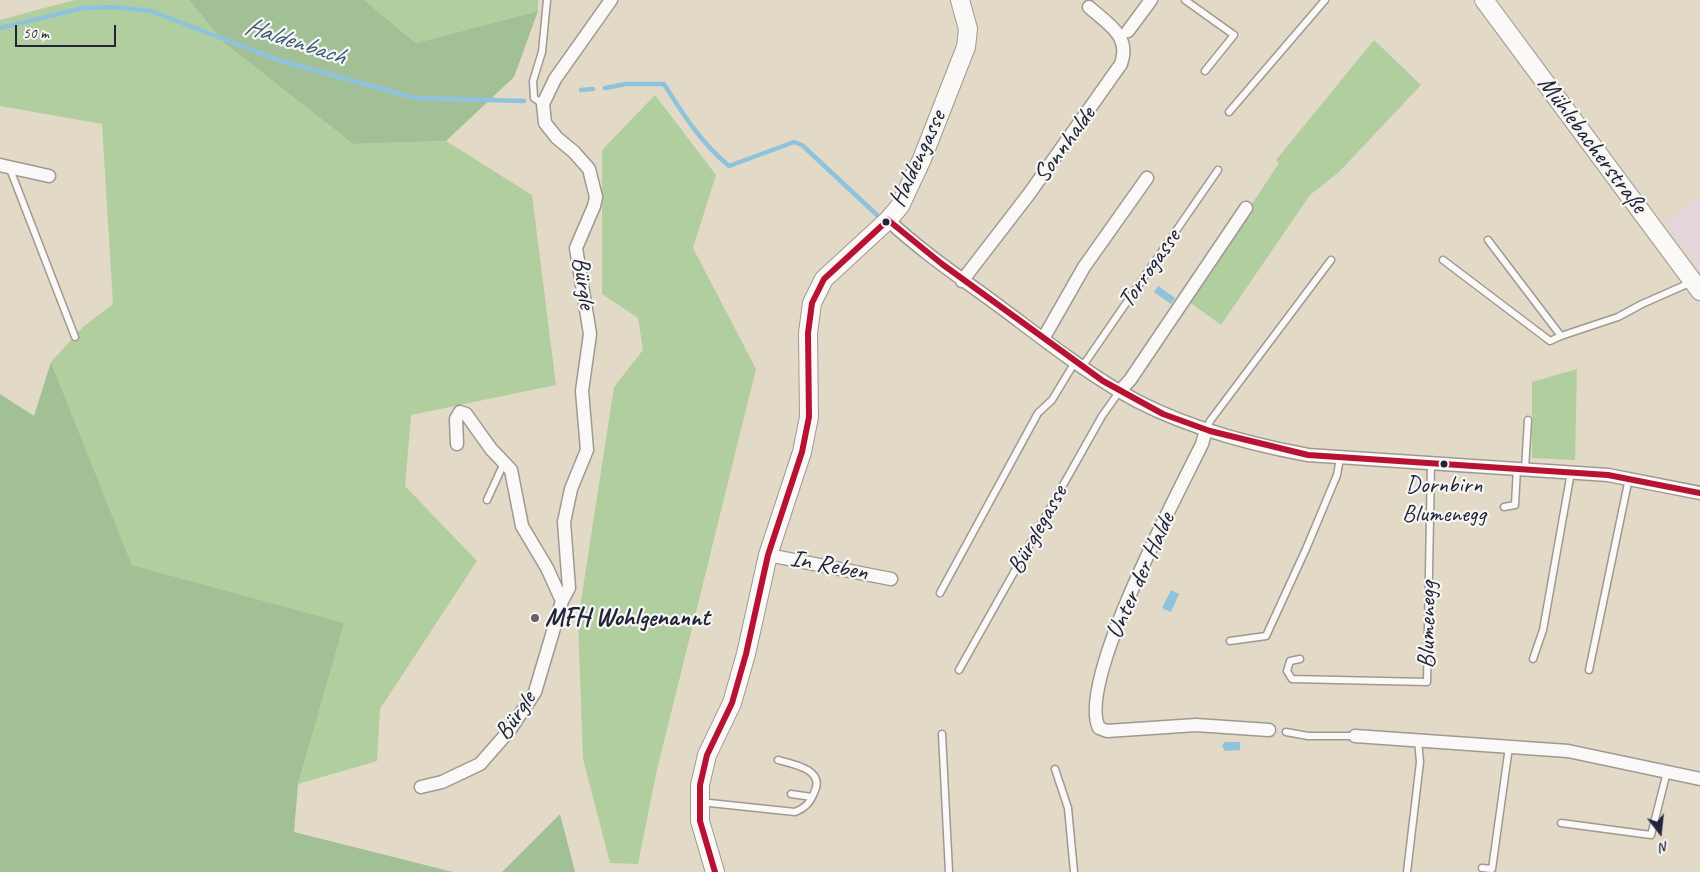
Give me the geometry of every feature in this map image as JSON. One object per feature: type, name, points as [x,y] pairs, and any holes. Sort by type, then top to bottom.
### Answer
[{"type":"street","points":[[543,104],[555,79],[611,0]]},
{"type":"street","name":"Haldengasse","points":[[715,872],[700,820],[699,802],[703,768],[732,703],[746,654],[768,555],[798,467],[809,417],[808,334],[812,303],[824,280],[888,220],[900,206],[922,159],[966,47],[968,28],[960,0]]},
{"type":"street","points":[[1128,31],[1151,0]]},
{"type":"street","name":"Mühlebacherstraße","points":[[1484,0],[1696,286]]},
{"type":"street","name":"Sonnhalde","points":[[962,281],[1028,194],[1121,64],[1125,54],[1124,43],[1119,34],[1089,7]]},
{"type":"street","name":"Bürgle","points":[[421,787],[442,782],[480,764],[509,731],[535,692],[562,601],[569,588],[564,522],[571,489],[587,450],[582,391],[590,334],[576,248],[596,197],[589,169],[574,152],[556,138],[545,123],[543,104]]},
{"type":"street","points":[[5,167],[37,172],[49,176]]},
{"type":"street","points":[[1043,339],[1084,268],[1147,178]]},
{"type":"street","name":"Bürglegasse","points":[[1119,392],[1130,380],[1246,208]]},
{"type":"street","points":[[888,220],[962,281],[1078,365],[1119,392],[1206,430],[1266,447],[1340,458],[1431,462],[1571,472],[1629,478],[1700,493]]},
{"type":"street","points":[[457,444],[456,419],[460,412],[466,414],[491,449],[511,470],[522,526],[547,568],[562,601]]},
{"type":"street","name":"Unter der Halde","points":[[1206,430],[1202,444],[1133,588],[1109,648],[1100,677],[1096,721],[1099,728],[1107,731],[1196,725],[1270,730]]},
{"type":"street","name":"In Reben","points":[[768,555],[891,578]]},
{"type":"street","points":[[1355,736],[1568,751],[1700,779]]},
{"type":"lane","points":[[543,104],[534,98],[533,81],[542,52],[547,0]]},
{"type":"lane","points":[[1185,0],[1234,35],[1205,71]]},
{"type":"lane","points":[[1229,112],[1324,0]]},
{"type":"lane","points":[[5,167],[75,338]]},
{"type":"lane","name":"Torrogasse","points":[[1078,365],[1218,170]]},
{"type":"lane","points":[[1488,240],[1561,336]]},
{"type":"lane","points":[[1206,430],[1210,421],[1331,260]]},
{"type":"lane","points":[[1443,260],[1550,341],[1618,317],[1642,304],[1696,286]]},
{"type":"lane","points":[[940,593],[1038,413],[1052,400],[1078,365]]},
{"type":"lane","name":"Bürglegasse","points":[[959,670],[1102,416],[1119,392]]},
{"type":"lane","points":[[1504,507],[1515,505],[1528,420]]},
{"type":"lane","points":[[1230,641],[1266,636],[1326,503],[1337,475],[1340,458]]},
{"type":"lane","name":"Blumenegg","points":[[1300,659],[1290,660],[1287,671],[1292,679],[1427,682],[1431,462]]},
{"type":"lane","points":[[487,500],[504,463]]},
{"type":"lane","points":[[1533,659],[1543,630],[1571,472]]},
{"type":"lane","points":[[1589,670],[1629,478]]},
{"type":"lane","points":[[1286,732],[1308,736],[1355,736]]},
{"type":"lane","points":[[942,734],[950,872]]},
{"type":"lane","points":[[1407,872],[1420,762],[1418,740]]},
{"type":"lane","points":[[1482,868],[1492,869],[1509,746]]},
{"type":"lane","points":[[699,802],[795,812],[806,806],[817,789],[817,780],[813,774],[801,766],[778,760]]},
{"type":"lane","points":[[1055,769],[1068,808],[1074,872]]},
{"type":"lane","points":[[1561,823],[1651,835],[1667,772]]},
{"type":"lane","points":[[791,794],[812,797]]},
{"type":"shaded area","points":[[1700,197],[1700,269],[1666,222]]},
{"type":"green space","points":[[74,0],[189,0],[223,42],[353,144],[446,141],[532,195],[556,385],[411,415],[405,486],[477,561],[380,709],[377,761],[298,784],[343,623],[132,565],[51,362],[83,327],[113,304],[102,124],[0,106],[0,20]]},
{"type":"green space","points":[[189,0],[364,0],[416,43],[538,11],[514,77],[446,141],[353,144],[223,42]]},
{"type":"green space","points":[[364,0],[538,0],[538,11],[416,43]]},
{"type":"green space","points":[[1374,40],[1421,85],[1339,172],[1310,195],[1221,325],[1188,301],[1279,163],[1276,160]]},
{"type":"green space","points":[[655,95],[716,175],[693,248],[756,369],[656,774],[638,864],[610,863],[583,759],[578,620],[614,387],[643,350],[638,318],[602,294],[602,150]]},
{"type":"green space","points":[[51,362],[132,565],[344,623],[298,784],[294,832],[453,872],[0,872],[0,394],[34,416]]},
{"type":"green space","points":[[1577,369],[1575,460],[1532,458],[1532,382]]},
{"type":"green space","points":[[560,814],[575,872],[502,872]]},
{"type":"water","points":[[1158,286],[1175,298],[1171,304],[1154,292]]},
{"type":"water","points":[[1171,590],[1179,594],[1171,612],[1162,608]]},
{"type":"water","points":[[1225,742],[1240,742],[1240,750],[1225,751],[1222,746]]},
{"type":"waterway","name":"Haldenbach","points":[[0,28],[83,8],[115,7],[151,11],[281,61],[415,98],[524,101]]},
{"type":"waterway","name":"Haldenbach","points":[[605,88],[626,84],[664,84],[701,138],[729,166],[794,142],[802,145],[877,215]]},
{"type":"waterway","name":"Haldenbach","points":[[581,90],[593,89]]},
{"type":"transit line","points":[[888,220],[942,264],[1103,381],[1163,414],[1210,431],[1308,455],[1608,475],[1700,493]]},
{"type":"transit line","points":[[715,872],[700,821],[700,785],[707,755],[732,703],[746,654],[768,555],[802,452],[809,417],[808,333],[812,303],[824,279],[888,220]]},
{"type":"place","name":"Dornbirn Blumenegg","points":[[1444,464]]},
{"type":"place","name":"MFH Wohlgenannt","points":[[535,618]]}]
